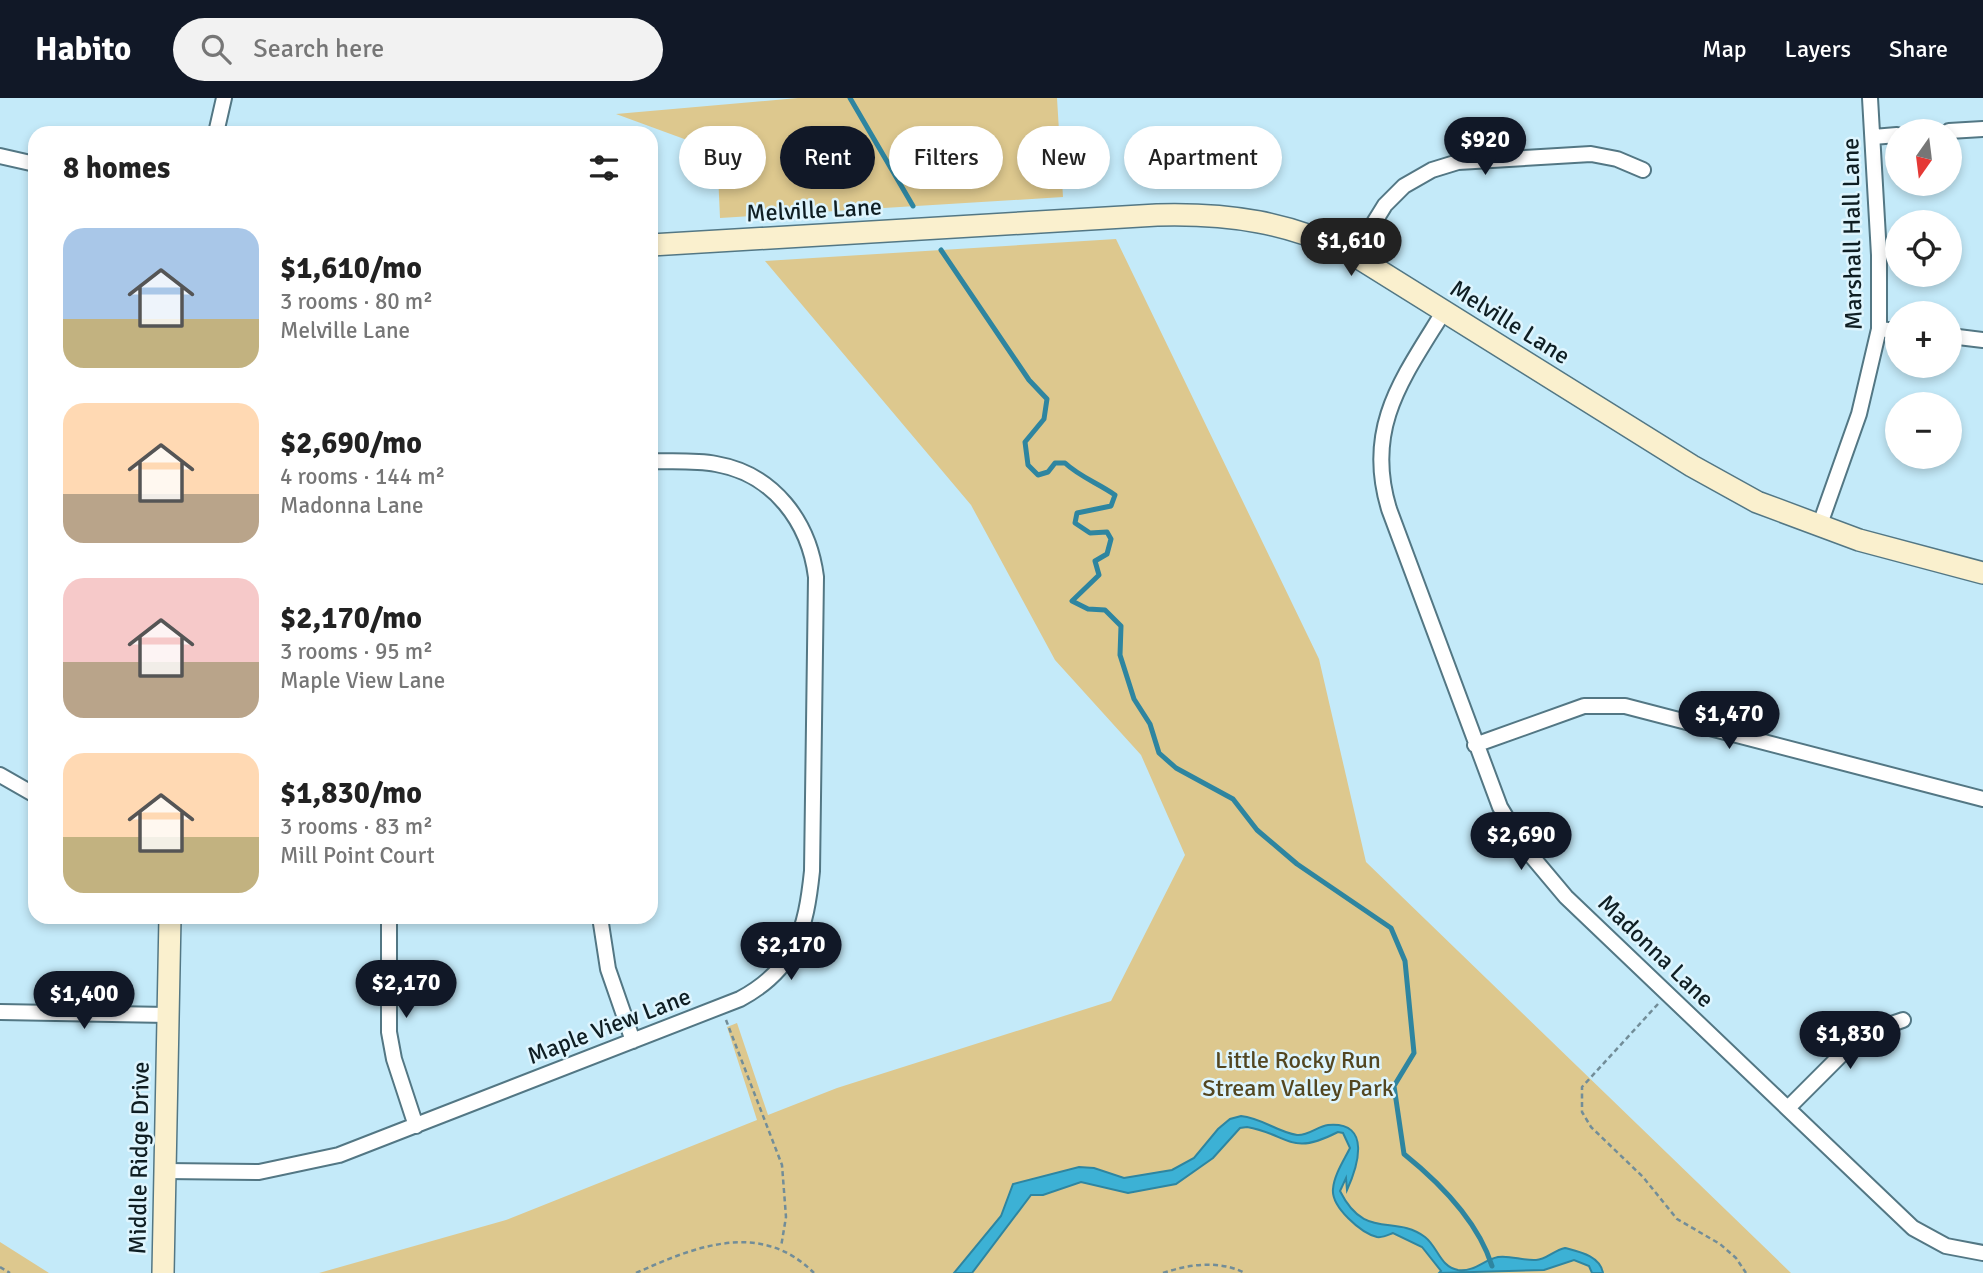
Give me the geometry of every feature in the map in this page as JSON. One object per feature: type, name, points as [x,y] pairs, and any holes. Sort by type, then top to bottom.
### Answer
[{"type":"street","points":[[218,126],[224,98]]},
{"type":"street","name":"Marshall Hall Lane","points":[[1819,527],[1859,414],[1879,329],[1870,98]]},
{"type":"street","points":[[1962,130],[1983,129]]},
{"type":"street","points":[[1873,137],[1885,136]]},
{"type":"street","points":[[1354,255],[1393,196],[1419,177],[1458,162],[1591,154],[1617,159],[1643,170]]},
{"type":"street","points":[[0,156],[28,162]]},
{"type":"street","name":"Melville Lane","points":[[658,245],[1199,214],[1254,219],[1290,228],[1354,255],[1722,484],[1819,527],[1983,573]]},
{"type":"street","name":"Madonna Lane","points":[[1444,311],[1392,400],[1382,435],[1380,468],[1389,509],[1500,807],[1540,869],[1913,1228],[1946,1246],[1983,1253]]},
{"type":"street","points":[[1879,329],[1885,330]]},
{"type":"street","points":[[1962,337],[1983,340]]},
{"type":"street","name":"Maple View Lane","points":[[165,1171],[205,1174],[289,1167],[339,1155],[722,1006],[750,993],[781,967],[796,944],[807,918],[812,871],[814,560],[801,523],[785,501],[764,484],[720,464],[658,461]]},
{"type":"street","points":[[1475,745],[1573,709],[1604,704],[1625,705],[1983,799]]},
{"type":"street","points":[[0,775],[28,791]]},
{"type":"street","name":"Middle Ridge Drive","points":[[163,1273],[170,924]]},
{"type":"street","points":[[388,924],[389,1032],[394,1059],[416,1126]]},
{"type":"street","points":[[601,924],[608,970],[633,1041]]},
{"type":"street","points":[[0,1012],[168,1015]]},
{"type":"street","points":[[1788,1108],[1852,1044],[1871,1031],[1903,1020]]},
{"type":"path","points":[[1667,994],[1582,1087],[1582,1112],[1591,1127],[1643,1177],[1677,1219],[1720,1244],[1736,1258],[1746,1273]]},
{"type":"path","points":[[722,1006],[782,1166],[786,1217],[781,1247]]},
{"type":"path","points":[[636,1273],[714,1244],[742,1241],[781,1247],[800,1259],[814,1273]]},
{"type":"path","points":[[1163,1273],[1184,1266],[1210,1265],[1234,1267],[1245,1273]]},
{"type":"path","points":[[0,1267],[10,1273]]},
{"type":"green space","points":[[798,98],[1057,98],[1059,126],[1017,126],[1017,189],[1063,189],[1063,197],[720,218],[719,189],[766,189],[766,126],[679,126],[679,137],[658,129],[658,126],[649,126],[616,114]]},
{"type":"green space","name":"Little Rocky Run Stream Valley Park","points":[[1116,239],[1319,659],[1366,862],[1791,1273],[319,1273],[506,1220],[757,1120],[727,1027],[737,1023],[768,1115],[837,1088],[1111,1001],[1185,855],[1141,755],[1055,660],[971,505],[765,261]]},
{"type":"green space","points":[[0,1242],[49,1273],[0,1273]]},
{"type":"water","points":[[1241,1116],[1297,1135],[1328,1125],[1351,1130],[1356,1138],[1357,1159],[1347,1190],[1346,1178],[1340,1191],[1350,1206],[1359,1216],[1370,1221],[1413,1230],[1425,1237],[1443,1261],[1452,1268],[1469,1269],[1498,1257],[1540,1260],[1565,1248],[1594,1259],[1603,1273],[1592,1273],[1589,1266],[1574,1260],[1544,1270],[1439,1273],[1441,1271],[1422,1247],[1393,1233],[1381,1237],[1370,1235],[1348,1218],[1337,1204],[1334,1184],[1350,1148],[1343,1133],[1338,1132],[1299,1144],[1247,1127],[1240,1128],[1213,1158],[1176,1184],[1128,1193],[1081,1182],[1043,1195],[1031,1195],[972,1273],[954,1273],[1001,1216],[1013,1184],[1079,1167],[1094,1168],[1124,1178],[1172,1170],[1194,1158],[1230,1119]]},
{"type":"waterway","points":[[850,98],[913,206]]},
{"type":"waterway","points":[[941,250],[1029,380],[1047,399],[1044,419],[1025,442],[1028,465],[1038,475],[1048,472],[1055,463],[1065,463],[1115,495],[1111,506],[1077,513],[1075,523],[1090,533],[1107,532],[1111,539],[1107,554],[1095,561],[1099,575],[1072,601],[1088,609],[1105,610],[1121,626],[1120,655],[1134,699],[1150,724],[1159,753],[1176,768],[1233,799],[1257,830],[1297,864],[1391,928],[1405,961],[1414,1053],[1394,1086],[1404,1154],[1431,1177],[1456,1204],[1486,1249],[1492,1266]]}]
